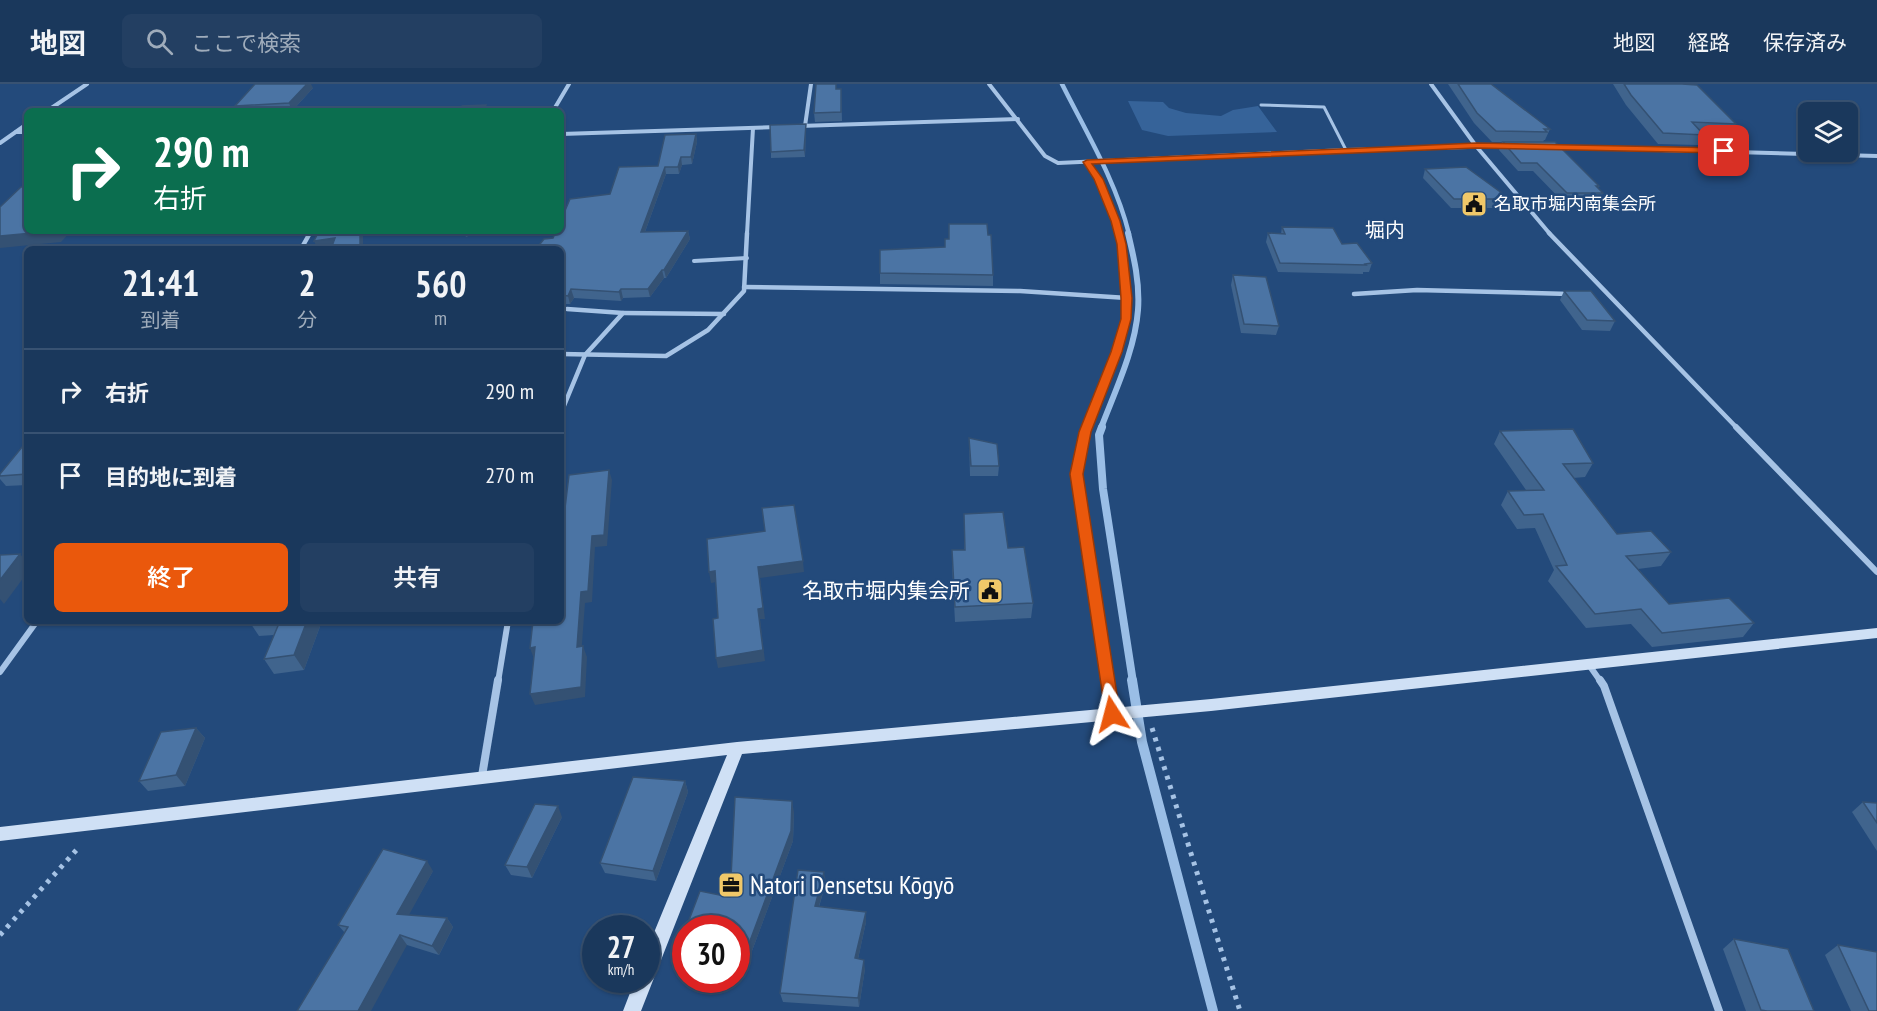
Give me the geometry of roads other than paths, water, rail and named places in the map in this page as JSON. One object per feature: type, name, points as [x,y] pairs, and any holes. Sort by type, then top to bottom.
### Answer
[{"type":"street","points":[[51,108],[87,84]]},
{"type":"street","points":[[555,108],[569,84]]},
{"type":"street","points":[[805,126],[811,84]]},
{"type":"street","points":[[988,84],[1045,156],[1058,163],[1346,150],[1509,146]]},
{"type":"street","points":[[1431,84],[1476,146],[1561,247],[1877,572]]},
{"type":"street","points":[[794,126],[1018,119]]},
{"type":"street","points":[[0,143],[24,126]]},
{"type":"street","points":[[564,134],[784,127]]},
{"type":"street","points":[[564,354],[666,356],[708,330],[725,314],[744,291],[753,128]]},
{"type":"street","points":[[15,132],[24,132]]},
{"type":"street","points":[[1543,147],[1877,156]]},
{"type":"street","points":[[1090,162],[1116,221],[1122,244],[1126,319],[1116,352],[1085,432],[1076,474],[1118,713]]},
{"type":"street","points":[[744,287],[1020,291],[1126,298]]},
{"type":"street","points":[[1354,294],[1417,290],[1574,294]]},
{"type":"street","points":[[1596,295],[1607,295]]},
{"type":"street","points":[[567,309],[623,313],[725,314]]},
{"type":"street","points":[[564,406],[585,355],[623,313]]},
{"type":"street","points":[[0,672],[35,624]]},
{"type":"street","points":[[482,776],[507,624]]},
{"type":"street","points":[[0,834],[737,748],[1118,713],[1877,633]]},
{"type":"street","points":[[1589,665],[1604,686],[1719,1011]]},
{"type":"street","points":[[660,939],[737,748]]},
{"type":"street","points":[[632,1011],[639,993]]},
{"type":"lane","points":[[1261,105],[1324,107],[1346,150]]},
{"type":"lane","points":[[694,261],[747,258]]},
{"type":"waterway","points":[[1062,84],[1108,176],[1129,234]]},
{"type":"waterway","points":[[1101,428],[1124,370],[1136,325],[1137,280],[1128,233]]},
{"type":"waterway","points":[[1102,427],[1099,435],[1103,489],[1133,682]]},
{"type":"waterway","points":[[1132,680],[1142,742],[1213,1011]]},
{"type":"place","name":"名取市堀内南集会所","points":[[1474,204]]},
{"type":"place","name":"名取市堀内集会所","points":[[990,591]]},
{"type":"place","name":"Natori Densetsu Kōgyō","points":[[731,885]]},
{"type":"district","name":"堀内","points":[[1385,230]]}]
